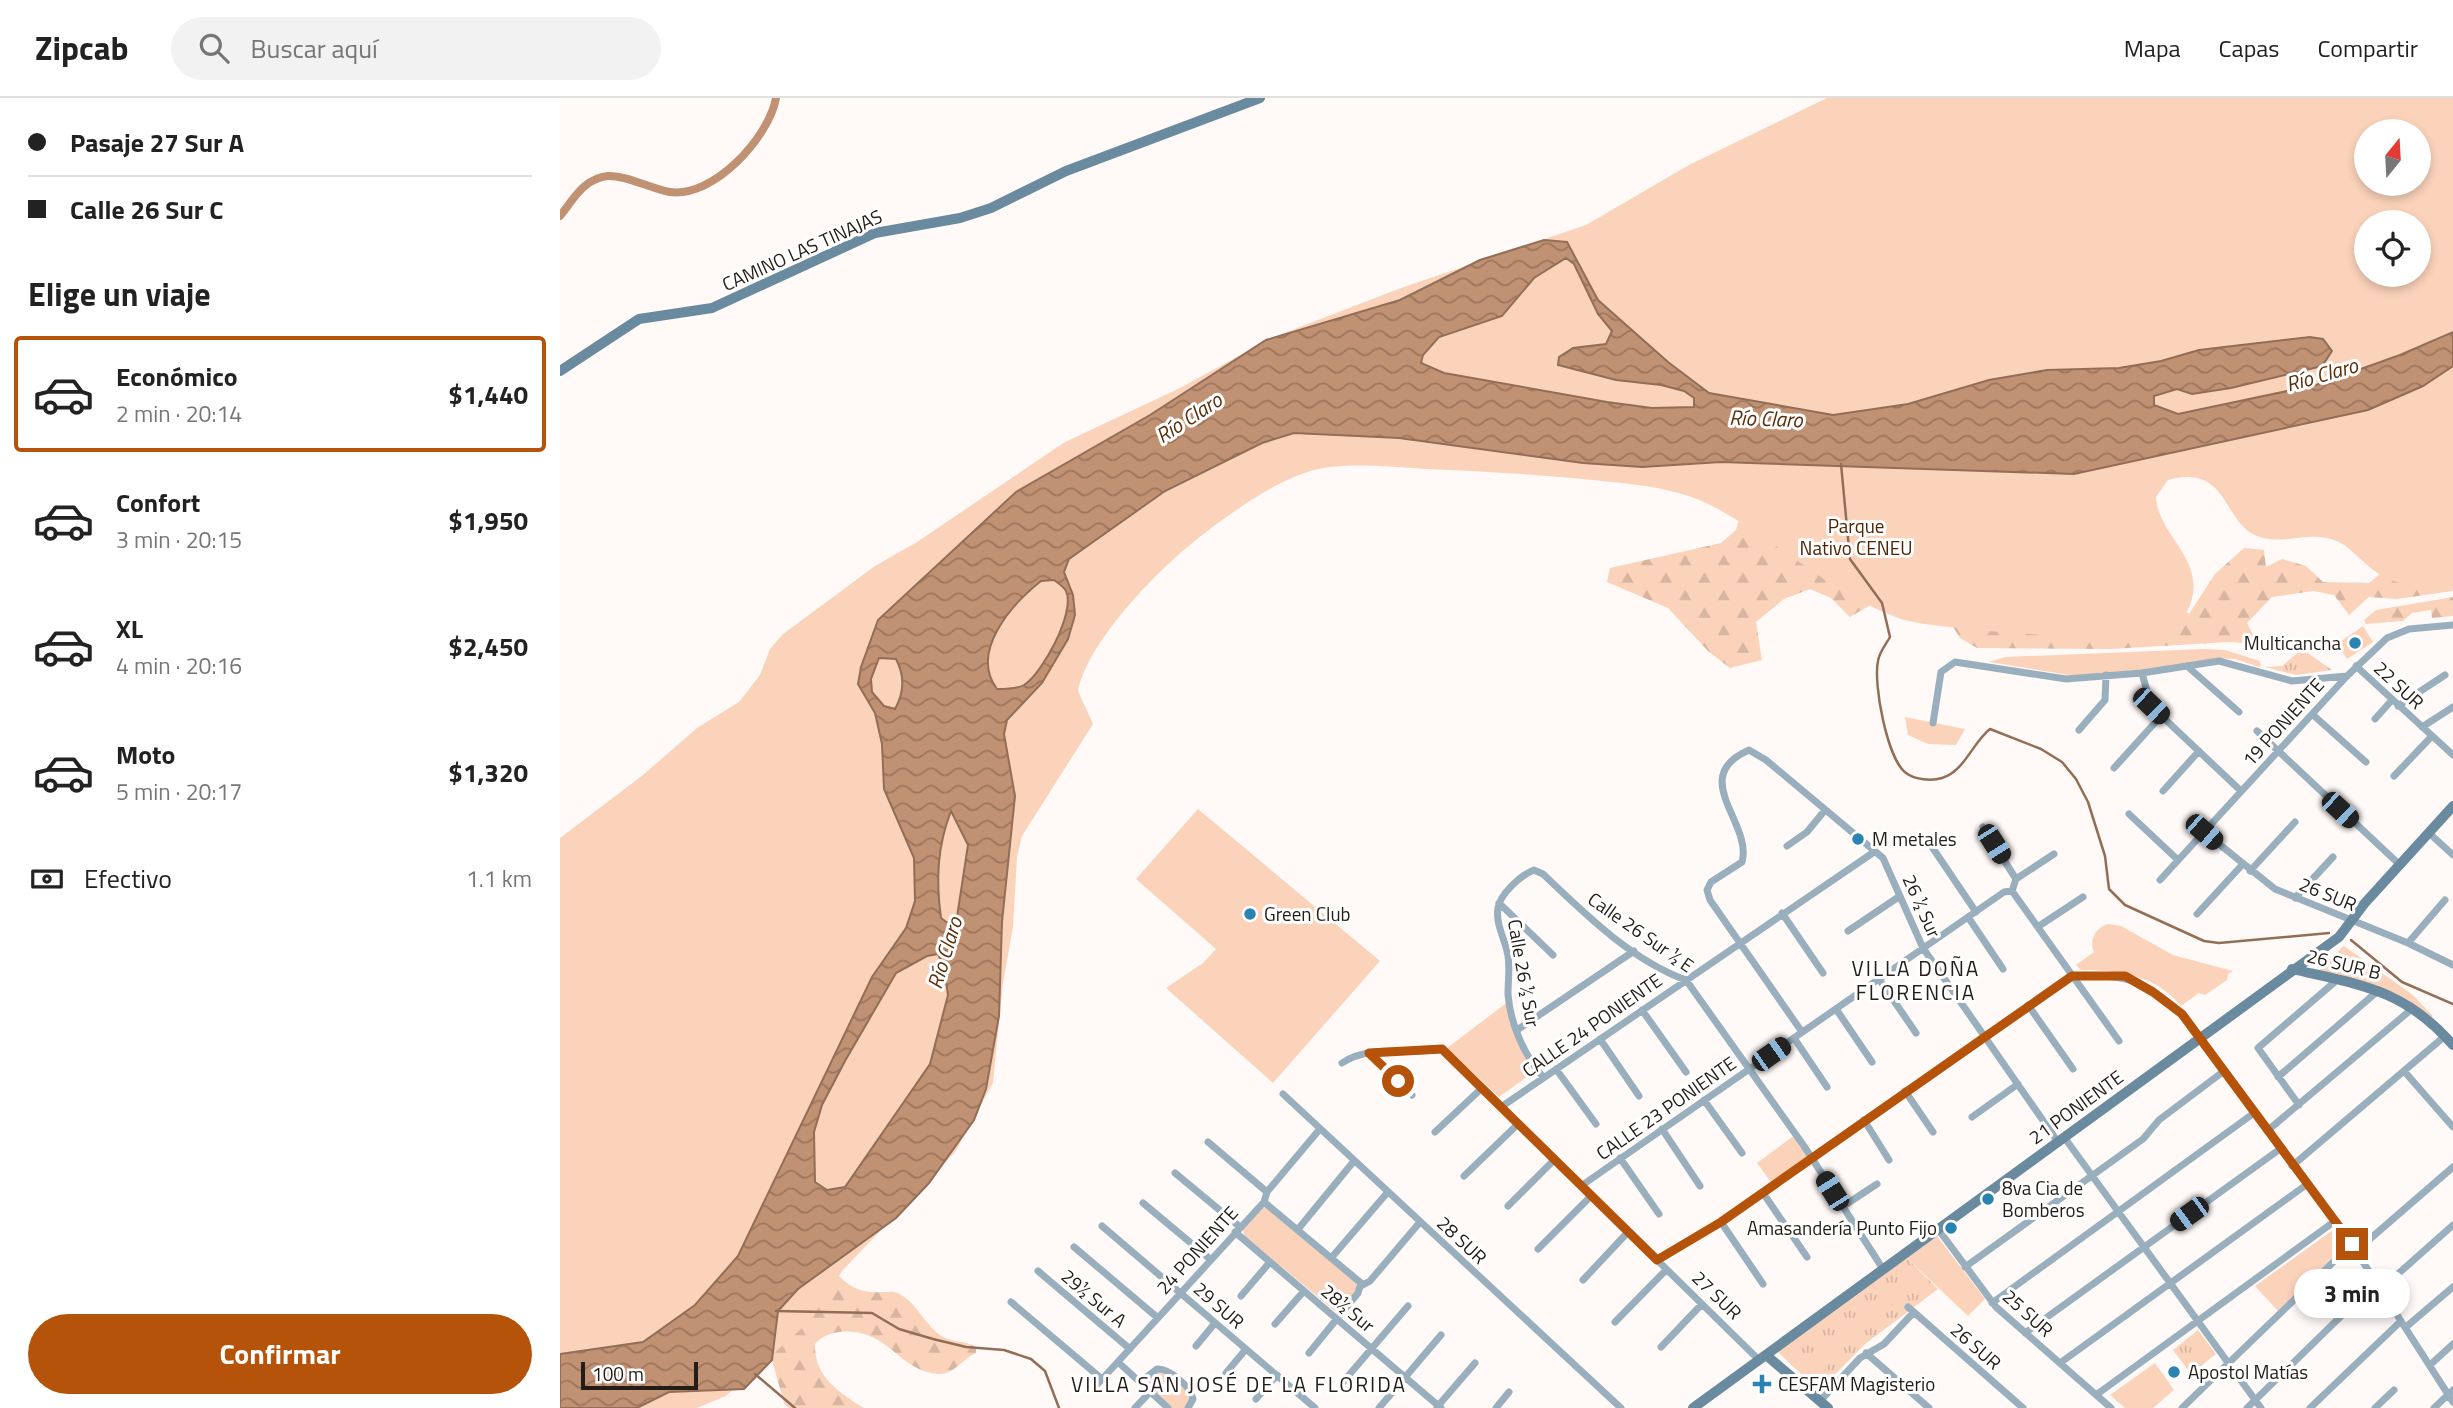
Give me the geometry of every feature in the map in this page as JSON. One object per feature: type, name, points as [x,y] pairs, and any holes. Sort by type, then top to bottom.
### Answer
[{"type":"street","name":"CAMINO LAS TINAJAS","points":[[560,371],[639,319],[712,308],[876,233],[960,218],[991,208],[1066,171],[1260,98]]},
{"type":"street","name":"19 PONIENTE","points":[[2160,880],[2356,666],[2399,631],[2453,625]]},
{"type":"street","points":[[1934,723],[1941,672],[1951,663],[1966,662],[2059,678],[2142,673],[2231,662],[2292,681],[2347,676]]},
{"type":"street","points":[[2187,666],[2239,712]]},
{"type":"street","name":"22 SUR","points":[[2356,666],[2453,755]]},
{"type":"street","points":[[2142,673],[2147,700],[2242,791]]},
{"type":"street","points":[[2375,719],[2395,703],[2445,675]]},
{"type":"street","points":[[2079,730],[2105,700],[2106,676]]},
{"type":"street","points":[[2422,727],[2453,707]]},
{"type":"street","points":[[2312,714],[2366,762]]},
{"type":"street","points":[[2114,768],[2161,716]]},
{"type":"street","points":[[2257,731],[2400,865]]},
{"type":"street","points":[[2395,776],[2432,736]]},
{"type":"street","name":"26 ½ Sur","points":[[1740,941],[1707,890],[1711,882],[1742,862],[1743,849],[1721,783],[1725,771],[1749,750],[1766,760],[1883,858],[1923,948],[2018,1084],[2092,1175],[2260,1408]]},
{"type":"street","points":[[2163,791],[2199,751]]},
{"type":"street","name":"21 PONIENTE","points":[[1693,1408],[2339,937],[2351,920],[2453,806]]},
{"type":"street","points":[[1787,846],[1807,832],[1825,810]]},
{"type":"street","points":[[2129,814],[2178,860]]},
{"type":"street","points":[[2250,871],[2295,822]]},
{"type":"street","points":[[1983,827],[2016,879]]},
{"type":"street","name":"26 SUR","points":[[2204,832],[2269,886],[2408,943],[2453,965]]},
{"type":"street","points":[[2429,833],[2453,855]]},
{"type":"street","points":[[1926,838],[1976,912]]},
{"type":"street","name":"CALLE 24 PONIENTE","points":[[1501,1107],[1740,941],[1874,852]]},
{"type":"street","points":[[2054,854],[2016,879],[2012,891],[2119,1041]]},
{"type":"street","points":[[2295,898],[2333,858]]},
{"type":"street","points":[[2197,914],[2242,864]]},
{"type":"street","name":"Calle 26 Sur ½ E","points":[[1498,906],[1525,874],[1539,871],[1589,919],[1661,969],[1686,980],[1811,1158],[1883,1269]]},
{"type":"street","name":"CALLE 23 PONIENTE","points":[[1581,1186],[1968,917],[2012,891]]},
{"type":"street","points":[[1847,931],[1900,897]]},
{"type":"street","points":[[2039,926],[2083,897]]},
{"type":"street","points":[[2408,943],[2445,900]]},
{"type":"street","points":[[1498,906],[1553,955]]},
{"type":"street","name":"Calle 26 ½ Sur","points":[[1498,906],[1508,956],[1508,997],[1517,1031],[1527,1054],[1543,1077]]},
{"type":"street","points":[[1782,913],[1823,973]]},
{"type":"street","points":[[1968,917],[2003,968]]},
{"type":"street","points":[[1740,941],[1802,1032]]},
{"type":"street","points":[[1517,1031],[1634,951]]},
{"type":"street","name":"26 SUR B","points":[[2292,969],[2379,990],[2413,1008],[2453,1045]]},
{"type":"street","points":[[1657,1260],[1721,1222],[2072,976],[2113,974],[2134,980],[2176,1009],[2201,1037],[2292,1166],[2354,1247],[2430,1365],[2451,1392],[2453,1402]]},
{"type":"street","points":[[1879,979],[1916,1033]]},
{"type":"street","points":[[2299,1105],[2258,1048],[2337,980]]},
{"type":"street","points":[[2278,1077],[2379,990]]},
{"type":"street","points":[[2028,1005],[2073,1069]]},
{"type":"street","points":[[2267,1131],[2413,1008]]},
{"type":"street","points":[[1836,1009],[1872,1062]]},
{"type":"street","points":[[1642,1010],[1686,1072]]},
{"type":"street","points":[[2292,1166],[2445,1036]]},
{"type":"street","points":[[1794,1038],[1828,1087]]},
{"type":"street","points":[[1600,1039],[1639,1096]]},
{"type":"street","name":"27 SUR","points":[[1369,1053],[1442,1049],[1702,1304],[1762,1358],[1824,1405]]},
{"type":"street","points":[[1342,1063],[1353,1056],[1369,1053],[1412,1095]]},
{"type":"street","points":[[1556,1069],[1597,1124]]},
{"type":"street","points":[[1965,1267],[2143,1139],[2158,1120],[2224,1071]]},
{"type":"street","points":[[2404,1071],[2453,1127]]},
{"type":"street","points":[[1972,1117],[2018,1084]]},
{"type":"street","points":[[1435,1132],[1482,1088]]},
{"type":"street","points":[[1905,1091],[1933,1132]]},
{"type":"street","name":"28 SUR","points":[[1283,1094],[1621,1408]]},
{"type":"street","points":[[1704,1100],[1742,1153]]},
{"type":"street","points":[[1992,1303],[2254,1112]]},
{"type":"street","points":[[1864,1120],[1889,1160]]},
{"type":"street","points":[[1464,1176],[1518,1124]]},
{"type":"street","points":[[1662,1129],[1700,1186]]},
{"type":"street","name":"24 PONIENTE","points":[[1093,1389],[1264,1202],[1267,1192],[1319,1130]]},
{"type":"street","points":[[1208,1142],[1267,1192]]},
{"type":"street","points":[[2025,1333],[2280,1149]]},
{"type":"street","points":[[1620,1158],[1659,1214]]},
{"type":"street","points":[[1508,1206],[1555,1160]]},
{"type":"street","points":[[1298,1228],[1354,1161]]},
{"type":"street","points":[[2182,1408],[2354,1247],[2453,1167]]},
{"type":"street","name":"28½ Sur","points":[[1175,1173],[1270,1262],[1439,1407]]},
{"type":"street","points":[[1842,1207],[1877,1184]]},
{"type":"street","points":[[2060,1363],[2306,1185]]},
{"type":"street","points":[[1332,1257],[1387,1193]]},
{"type":"street","points":[[1763,1193],[1807,1257]]},
{"type":"street","points":[[1538,1249],[1591,1196]]},
{"type":"street","points":[[1264,1202],[1358,1278],[1361,1286]]},
{"type":"street","points":[[1143,1203],[1210,1259]]},
{"type":"street","points":[[2096,1395],[2335,1221]]},
{"type":"street","points":[[1309,1353],[1361,1286],[1370,1281],[1420,1222]]},
{"type":"street","points":[[1721,1222],[1763,1284]]},
{"type":"street","points":[[2247,1408],[2378,1285],[2453,1225]]},
{"type":"street","name":"29 SUR","points":[[1102,1227],[1315,1408]]},
{"type":"street","name":"25 SUR","points":[[1938,1229],[1992,1303],[2111,1408]]},
{"type":"street","points":[[1583,1280],[1628,1232]]},
{"type":"street","points":[[1074,1247],[1158,1318]]},
{"type":"street","points":[[1241,1296],[1270,1262]]},
{"type":"street","points":[[1615,1322],[1666,1270]]},
{"type":"street","name":"29½ Sur A","points":[[1038,1271],[1130,1349]]},
{"type":"street","points":[[2310,1408],[2403,1324],[2453,1287]]},
{"type":"street","points":[[1275,1325],[1304,1291]]},
{"type":"street","points":[[1011,1302],[1102,1379]]},
{"type":"street","points":[[1661,1347],[1702,1304]]},
{"type":"street","points":[[1343,1382],[1408,1306]]},
{"type":"street","name":"26 SUR","points":[[1866,1353],[1884,1344],[1911,1309],[2023,1408]]},
{"type":"street","points":[[1196,1346],[1215,1323]]},
{"type":"street","points":[[1379,1408],[1441,1335]]},
{"type":"street","points":[[2430,1365],[2453,1344]]},
{"type":"street","points":[[1226,1373],[1246,1349]]},
{"type":"street","points":[[1824,1405],[1866,1353],[1929,1408]]},
{"type":"street","points":[[1118,1362],[1168,1408]]},
{"type":"street","points":[[1439,1407],[1475,1363]]},
{"type":"street","points":[[1140,1382],[1157,1369],[1166,1370],[1192,1392],[1193,1399],[1188,1408]]},
{"type":"street","points":[[1256,1399],[1277,1376]]},
{"type":"street","points":[[2375,1408],[2394,1390]]},
{"type":"street","points":[[1135,1408],[1150,1391]]},
{"type":"street","points":[[1496,1408],[1509,1392]]},
{"type":"street","points":[[2434,1408],[2451,1392]]},
{"type":"street","points":[[2384,1399],[2389,1408]]},
{"type":"street","points":[[1301,1408],[1307,1401]]},
{"type":"green space","points":[[1827,98],[2453,98],[2453,583],[2410,585],[2390,580],[2334,540],[2306,537],[2278,540],[2260,537],[2238,521],[2215,487],[2203,480],[2188,477],[2168,480],[2156,497],[2159,512],[2190,567],[2193,582],[2192,598],[2184,617],[2172,631],[2153,636],[2122,637],[2038,635],[1953,628],[1901,619],[1876,609],[1830,583],[1718,509],[1686,495],[1669,491],[1563,477],[1383,466],[1327,468],[1298,475],[1246,504],[1185,549],[1121,614],[1106,633],[1084,672],[1078,691],[1093,724],[1022,836],[1017,857],[1013,927],[1003,983],[993,1083],[955,1152],[843,1270],[800,1330],[726,1396],[697,1408],[560,1408],[560,838],[643,775],[697,728],[739,702],[760,675],[770,649],[783,634],[875,566],[917,542],[1065,442],[1178,389],[1274,337],[1401,288],[1586,225],[1689,165]]},
{"type":"green space","name":"Parque Nativo CENEU","points":[[1744,502],[2163,594],[2189,614],[2215,574],[2244,548],[2264,550],[2266,567],[2282,559],[2306,566],[2323,582],[2369,583],[2392,564],[2453,568],[2453,591],[2397,599],[2369,597],[2349,615],[2334,595],[2313,591],[2272,597],[2247,623],[2258,644],[2229,642],[2111,649],[1977,648],[1960,638],[1947,617],[1898,589],[1850,617],[1831,598],[1810,589],[1784,599],[1756,622],[1762,660],[1730,668],[1708,651],[1668,608],[1607,582],[1610,568],[1721,543],[1736,530]]},
{"type":"green space","points":[[2453,597],[2453,616],[2432,618],[2431,610],[2412,613],[2403,621],[2366,624],[2364,620],[2376,610]]},
{"type":"green space","name":"Multicancha","points":[[2363,626],[2373,642],[2347,659],[2337,644]]},
{"type":"green space","points":[[2302,649],[2332,670],[2296,675],[2265,667],[2282,666]]},
{"type":"green space","points":[[2225,650],[2260,661],[2261,665],[2259,667],[2235,659],[2217,658],[2135,672],[2075,676],[1989,662],[2005,657]]},
{"type":"green space","points":[[1905,717],[1965,729],[1956,745],[1928,744],[1908,735]]},
{"type":"green space","name":"Green Club","points":[[1198,809],[1380,961],[1273,1083],[1166,988],[1203,963],[1216,949],[1136,879]]},
{"type":"green space","points":[[2108,924],[2121,926],[2173,955],[2233,971],[2228,974],[2227,980],[2205,995],[2199,993],[2181,1006],[2160,987],[2136,976],[2081,970],[2076,965],[2094,952],[2094,935]]},
{"type":"green space","points":[[2344,946],[2413,995],[2433,1016],[2397,994],[2319,971],[2321,966]]},
{"type":"green space","points":[[1509,1001],[1531,1074],[1499,1097],[1447,1048]]},
{"type":"green space","points":[[1795,1135],[1810,1157],[1773,1185],[1757,1163]]},
{"type":"green space","points":[[1269,1207],[1356,1281],[1357,1290],[1341,1310],[1335,1311],[1244,1236],[1243,1228],[1261,1208]]},
{"type":"green space","points":[[2333,1230],[2345,1246],[2278,1311],[2255,1286]]},
{"type":"green space","points":[[1937,1236],[1985,1299],[1968,1316],[1907,1258]]},
{"type":"green space","points":[[1907,1258],[1938,1289],[1865,1344],[1819,1391],[1777,1351]]},
{"type":"green space","points":[[835,1271],[850,1285],[862,1290],[893,1292],[905,1297],[940,1335],[976,1347],[976,1353],[949,1372],[938,1374],[912,1365],[870,1336],[856,1332],[832,1334],[815,1344],[819,1366],[823,1375],[837,1389],[864,1408],[789,1408],[784,1403],[772,1360],[774,1339]]},
{"type":"green space","points":[[2198,1330],[2216,1354],[2191,1374],[2173,1350]]},
{"type":"green space","points":[[1824,1338],[1840,1351],[1817,1379],[1801,1366]]},
{"type":"green space","points":[[2155,1363],[2174,1390],[2153,1408],[2125,1408],[2110,1395]]},
{"type":"green space","points":[[1159,1370],[1189,1393],[1190,1401],[1185,1408],[1171,1408],[1145,1384]]},
{"type":"water","name":"Río Claro","points":[[1544,240],[1567,242],[1598,300],[1668,362],[1709,393],[1833,415],[1908,404],[1989,380],[2047,370],[2119,368],[2161,361],[2199,350],[2310,337],[2323,339],[2332,351],[2322,366],[2231,388],[2192,394],[2177,389],[2154,396],[2154,405],[2178,414],[2316,385],[2400,355],[2453,332],[2453,366],[2423,386],[2368,410],[2074,474],[1721,462],[1642,467],[1583,463],[1399,438],[1294,433],[1262,443],[1165,491],[1069,559],[1064,572],[1073,595],[1075,615],[1068,639],[1042,683],[1007,720],[1004,734],[1015,796],[1002,922],[999,1016],[986,1089],[974,1120],[929,1183],[896,1218],[798,1289],[778,1311],[772,1360],[744,1389],[669,1392],[637,1408],[560,1408],[560,1354],[643,1342],[695,1305],[738,1256],[872,977],[906,928],[915,901],[914,858],[884,789],[882,744],[875,713],[858,684],[861,667],[878,620],[1016,492],[1150,415],[1266,340],[1400,300],[1480,260]],"holes":[[[1566,258],[1574,264],[1598,314],[1612,331],[1606,344],[1573,348],[1559,357],[1558,365],[1616,380],[1661,385],[1684,391],[1694,398],[1694,407],[1652,408],[1607,402],[1444,373],[1421,363],[1423,355],[1439,337],[1502,316],[1534,278]],[[1054,580],[1066,591],[1066,613],[1056,642],[1040,669],[1024,685],[997,689],[990,675],[988,660],[991,645],[1007,616],[1041,581]],[[879,658],[896,659],[902,684],[895,709],[884,706],[872,692],[871,679]],[[951,811],[968,845],[957,917],[949,924],[941,918],[939,904],[938,877],[943,838]],[[938,954],[944,968],[948,995],[930,1064],[845,1187],[827,1190],[815,1182],[814,1132],[822,1105],[896,973],[927,956]]]},
{"type":"waterway","points":[[560,216],[586,185],[608,176],[670,192],[687,191],[704,185],[737,162],[751,146],[763,130],[776,98]]},
{"type":"waterway","points":[[1841,464],[1850,559],[1882,603],[1890,637],[1879,658],[1878,686],[1887,737],[1899,765],[1906,773],[1929,780],[1950,775],[1990,729],[2041,749],[2062,762],[2076,779],[2088,802],[2105,856],[2109,889],[2125,905],[2204,941],[2219,943],[2329,933]]},
{"type":"waterway","points":[[2351,940],[2402,982],[2453,1004]]},
{"type":"waterway","points":[[776,1311],[872,1313],[899,1329],[933,1339],[966,1347],[1004,1350],[1031,1359],[1045,1371],[1059,1408]]},
{"type":"waterway","points":[[755,1374],[795,1408]]},
{"type":"place","name":"Multicancha","points":[[2355,643]]},
{"type":"place","name":"M metales","points":[[1858,839]]},
{"type":"place","name":"Green Club","points":[[1250,914]]},
{"type":"place","name":"8va Cia de Bomberos","points":[[1988,1199]]},
{"type":"place","name":"Amasandería Punto Fijo","points":[[1951,1228]]},
{"type":"place","name":"Apostol Matías","points":[[2174,1372]]},
{"type":"place","name":"CESFAM Magisterio","points":[[1762,1384]]},
{"type":"district","name":"VILLA DOÑA FLORENCIA","points":[[1916,981]]},
{"type":"district","name":"VILLA SAN JOSÉ DE LA FLORIDA","points":[[1239,1385]]},
{"type":"route","points":[[1398,1081],[1369,1053],[1442,1049],[1657,1260],[1721,1222],[2072,976],[2125,976],[2153,992],[2182,1014],[2299,1176],[2352,1244]]}]
